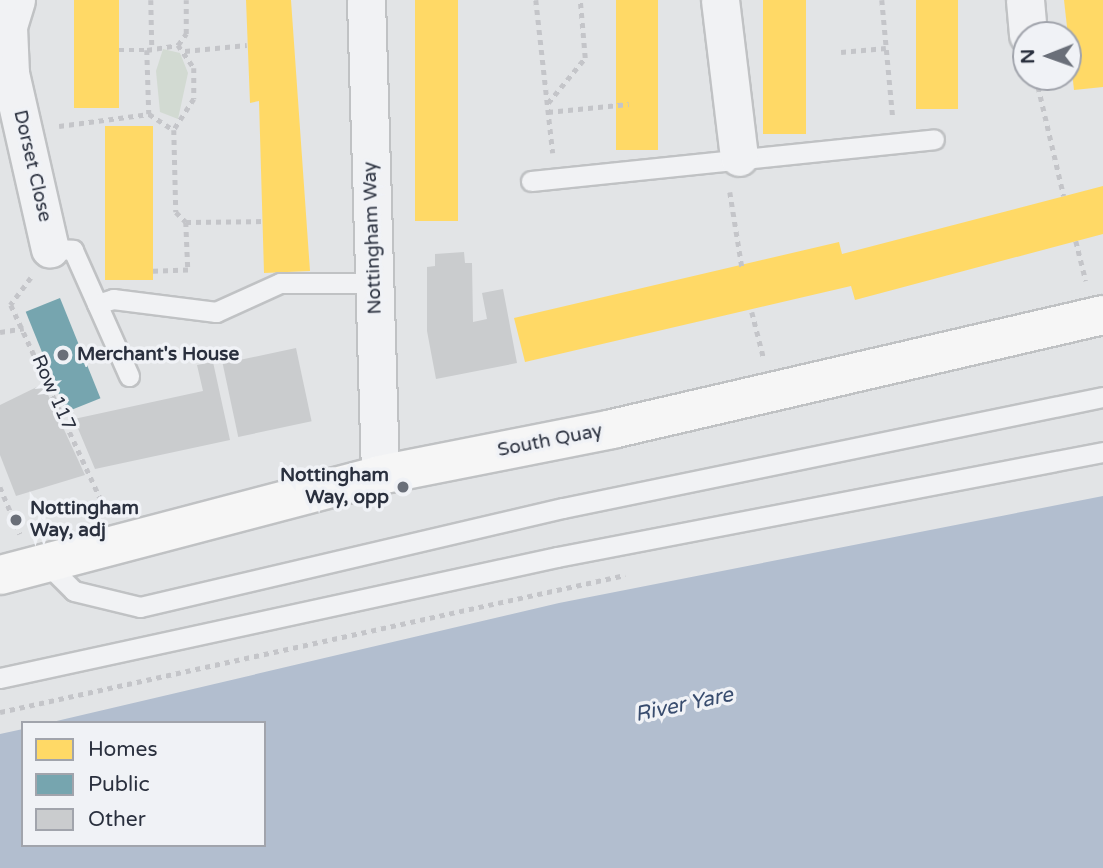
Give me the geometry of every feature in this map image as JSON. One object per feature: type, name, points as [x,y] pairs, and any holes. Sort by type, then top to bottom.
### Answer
[{"type":"main road","name":"South Quay","points":[[26,568],[122,545],[380,475],[772,393],[1103,315]]},
{"type":"street","name":"Dorset Close","points":[[16,0],[8,27],[10,73],[50,249]]},
{"type":"street","name":"Nottingham Way","points":[[366,0],[380,475]]},
{"type":"street","points":[[720,0],[739,157]]},
{"type":"street","points":[[1025,0],[1027,21]]},
{"type":"lane","points":[[531,181],[739,157],[934,139]]},
{"type":"lane","points":[[50,249],[73,250],[129,376]]},
{"type":"lane","points":[[97,304],[113,299],[216,312],[280,283],[374,283]]},
{"type":"lane","points":[[26,568],[74,591],[139,607],[563,508],[1103,397]]},
{"type":"lane","points":[[0,678],[557,557],[1103,452]]},
{"type":"path","points":[[149,114],[151,0]]},
{"type":"path","points":[[119,50],[178,45],[186,34],[186,0]]},
{"type":"path","points":[[536,0],[555,178]]},
{"type":"path","points":[[547,104],[585,58],[580,0]]},
{"type":"path","points":[[882,0],[895,143]]},
{"type":"path","points":[[178,45],[185,51],[247,45]]},
{"type":"path","points":[[841,52],[886,48]]},
{"type":"path","points":[[153,271],[188,270],[186,222],[176,212],[174,130],[194,99],[194,68],[185,62],[185,51]]},
{"type":"path","points":[[1038,91],[1064,196]]},
{"type":"path","points":[[548,112],[629,104]]},
{"type":"path","points":[[24,133],[149,114],[174,130]]},
{"type":"path","points":[[739,157],[744,188],[726,193],[742,267]]},
{"type":"path","points":[[186,222],[263,221]]},
{"type":"path","name":"Row 117","points":[[50,249],[44,267],[11,304],[122,545]]},
{"type":"path","points":[[752,312],[772,393]]},
{"type":"path","points":[[0,332],[24,328]]},
{"type":"path","points":[[0,487],[26,568]]},
{"type":"path","points":[[0,712],[93,694],[387,627]]},
{"type":"path","points":[[87,660],[93,694]]},
{"type":"shaded area","points":[[163,49],[180,53],[188,73],[178,119],[160,112],[156,71]]},
{"type":"water","name":"River Yare","points":[[1103,496],[1103,868],[0,868],[0,734],[21,729],[21,847],[266,847],[266,721],[57,721],[559,603]]},
{"type":"building: Homes","points":[[74,0],[119,0],[119,108],[74,108]]},
{"type":"building: Homes","points":[[246,0],[291,0],[310,271],[264,273],[259,101],[250,103]]},
{"type":"building: Homes","points":[[415,0],[458,0],[458,221],[415,221]]},
{"type":"building: Homes","points":[[616,0],[658,0],[658,150],[616,150]]},
{"type":"building: Homes","points":[[763,0],[806,0],[806,134],[763,134]]},
{"type":"building: Homes","points":[[916,0],[958,0],[958,109],[916,109]]},
{"type":"building: Homes","points":[[1064,0],[1103,0],[1103,87],[1082,89],[1082,21],[1066,21]]},
{"type":"building: Homes","points":[[105,126],[153,126],[153,280],[105,280]]},
{"type":"building: Homes","points":[[1103,186],[1103,234],[855,300],[851,286],[525,362],[514,318],[839,242],[842,254]]},
{"type":"building: Public","name":"Merchant's House","points":[[60,298],[100,398],[66,412],[26,312]]},
{"type":"building: Other","points":[[464,252],[465,263],[472,263],[473,322],[487,319],[482,293],[503,289],[517,363],[436,379],[427,331],[427,267],[435,266],[435,254]]},
{"type":"building: Other","points":[[296,348],[312,421],[238,437],[223,364]]},
{"type":"building: Other","points":[[213,362],[230,440],[95,469],[74,419],[203,391],[197,365]]},
{"type":"building: Other","points":[[43,384],[85,475],[16,496],[0,455],[0,405]]},
{"type":"place","name":"Merchant's House","points":[[63,355]]},
{"type":"place","name":"Nottingham Way, opp","points":[[403,487]]},
{"type":"place","name":"Nottingham Way, adj","points":[[16,520]]}]
